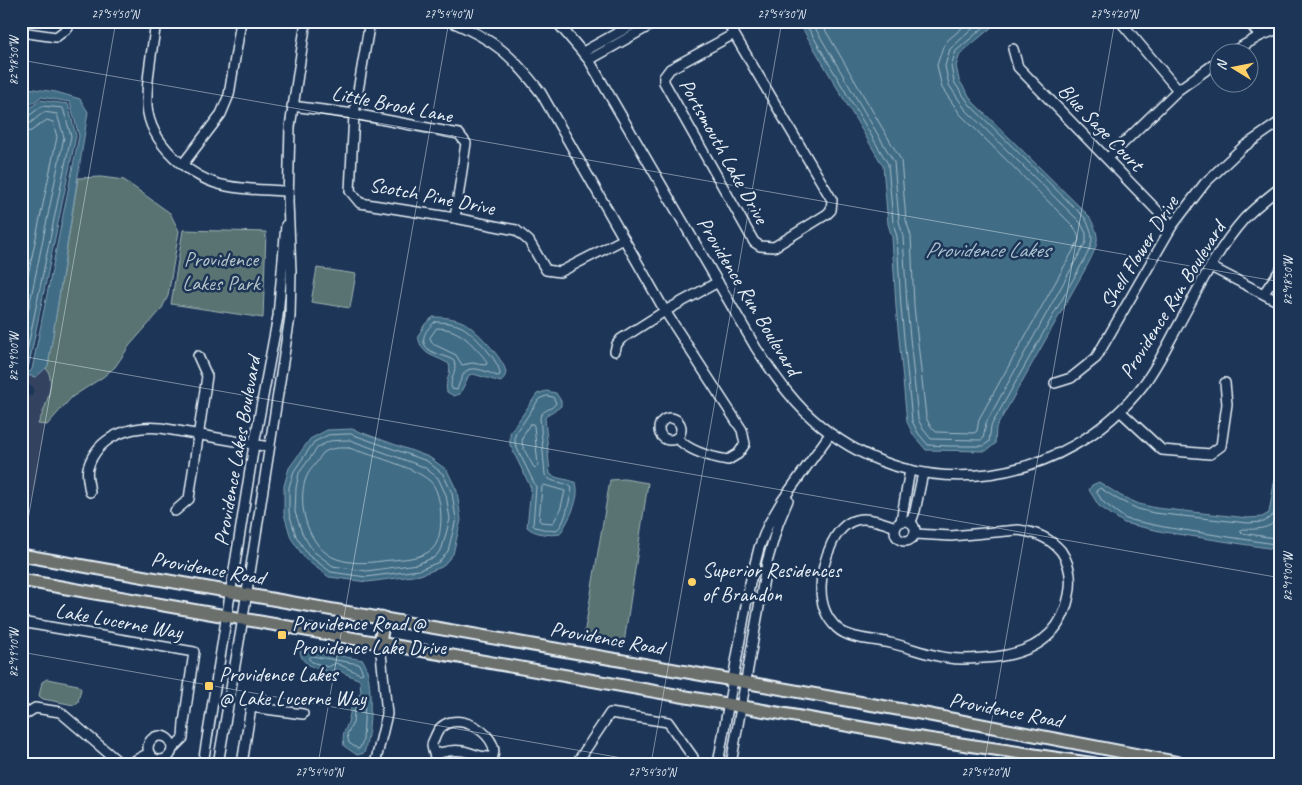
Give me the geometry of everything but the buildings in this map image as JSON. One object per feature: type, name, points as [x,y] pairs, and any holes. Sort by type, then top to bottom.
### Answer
[{"type":"main road","name":"Providence Road","points":[[21,554],[920,713],[1185,764]]},
{"type":"main road","name":"Providence Road","points":[[21,580],[914,737],[1095,764]]},
{"type":"main road","points":[[380,643],[384,618]]},
{"type":"main road","points":[[1102,764],[1105,749]]},
{"type":"street","points":[[21,32],[56,37],[68,28],[69,21]]},
{"type":"street","points":[[156,21],[148,81],[147,106],[156,136],[169,152],[183,164],[197,175],[209,181],[228,187],[288,191]]},
{"type":"street","points":[[183,164],[221,114],[228,95],[241,21]]},
{"type":"street","name":"Providence Lakes Boulevard","points":[[218,764],[290,316],[291,241],[288,191],[292,106],[306,21]]},
{"type":"street","name":"Scotch Pine Drive","points":[[370,21],[354,114],[350,191],[360,203],[516,230],[529,241],[546,270],[560,272],[624,239]]},
{"type":"street","points":[[450,21],[478,33],[503,50],[526,73],[541,93],[665,311],[742,430],[745,444],[738,454],[728,460],[715,458],[684,445],[677,438]]},
{"type":"street","name":"Providence Run Boulevard","points":[[556,21],[589,60],[756,348],[778,380],[803,410],[830,434],[866,454],[923,473],[980,475],[1004,472],[1056,456],[1090,436],[1120,411],[1144,384],[1227,242],[1244,218],[1281,187]]},
{"type":"street","points":[[583,52],[639,21]]},
{"type":"street","points":[[589,60],[658,21]]},
{"type":"street","name":"Portsmouth Lake Drive","points":[[727,21],[832,200],[831,210],[827,214],[774,247],[760,246],[754,242],[664,82],[664,77],[670,69],[734,34]]},
{"type":"street","points":[[1120,21],[1178,90]]},
{"type":"street","points":[[1248,21],[1260,36]]},
{"type":"street","points":[[1250,42],[1281,28]]},
{"type":"street","name":"Blue Sage Court","points":[[1013,49],[1018,67],[1172,226]]},
{"type":"street","points":[[1108,158],[1178,90],[1210,67]]},
{"type":"street","name":"Little Brook Lane","points":[[292,106],[354,114],[459,134],[466,143],[455,218]]},
{"type":"street","name":"Shell Flower Drive","points":[[1055,383],[1071,378],[1096,358],[1172,226],[1205,183],[1242,148],[1281,121]]},
{"type":"street","name":"Providence Lakes Boulevard","points":[[203,764],[254,445],[278,310],[288,202]]},
{"type":"street","points":[[1211,267],[1281,303]]},
{"type":"street","points":[[1264,293],[1281,269]]},
{"type":"street","points":[[615,351],[616,344],[621,339],[665,311],[718,282]]},
{"type":"street","points":[[175,510],[189,499],[200,434],[207,376],[198,356]]},
{"type":"street","points":[[1120,411],[1162,450],[1210,454],[1221,446],[1227,404],[1225,383]]},
{"type":"street","points":[[90,492],[87,470],[97,451],[110,438],[134,428],[148,427],[200,434],[269,447]]},
{"type":"street","points":[[718,764],[756,556],[768,525],[830,434]]},
{"type":"street","points":[[910,470],[903,524],[897,537],[902,540],[911,539],[915,534],[915,527],[903,524],[864,518],[844,526],[836,536],[824,566],[821,597],[827,616],[838,629],[851,636],[959,659],[996,657],[1019,653],[1035,646],[1055,628],[1068,599],[1071,581],[1065,558],[1054,544],[1046,538],[1018,530],[956,536],[915,534]]},
{"type":"street","points":[[903,524],[915,511],[923,473]]},
{"type":"street","points":[[731,764],[770,552],[781,517],[798,479]]},
{"type":"street","name":"Lake Lucerne Way","points":[[21,622],[194,652],[183,738],[171,752]]},
{"type":"street","points":[[374,764],[386,714],[380,643]]},
{"type":"street","points":[[242,764],[251,707],[303,714]]},
{"type":"street","points":[[21,716],[35,708],[60,712],[121,764]]},
{"type":"street","points":[[576,764],[610,713],[668,722],[693,757],[692,764]]},
{"type":"street","points":[[434,754],[452,750],[488,758],[493,756],[494,753],[490,738],[463,721],[450,721],[438,730],[432,745],[434,754],[437,764]]},
{"type":"street","points":[[142,764],[150,754],[149,745],[153,739],[164,737],[171,752],[161,762],[150,754]]},
{"type":"street","points":[[128,764],[150,754]]},
{"type":"shaded area","points":[[46,368],[50,391],[39,423],[44,425],[28,537],[21,535],[21,395],[32,396],[34,389],[32,386],[21,384],[21,374],[36,377]]},
{"type":"green space","points":[[101,177],[124,180],[170,213],[179,231],[168,296],[161,310],[130,345],[115,367],[72,397],[47,425],[38,424],[50,388],[49,374],[46,368],[48,366],[78,178]]},
{"type":"green space","name":"Providence Lakes Park","points":[[183,230],[266,232],[263,318],[171,304]]},
{"type":"green space","points":[[317,268],[356,274],[350,308],[311,302]]},
{"type":"green space","points":[[624,479],[648,483],[624,643],[584,635],[610,480]]},
{"type":"green space","points":[[47,679],[78,685],[81,689],[78,702],[74,705],[43,699],[39,696],[42,682]]},
{"type":"water","name":"Providence Lakes","points":[[798,21],[999,21],[960,54],[956,66],[959,80],[973,102],[1089,216],[1093,223],[1097,240],[1092,257],[996,428],[995,444],[986,451],[926,450],[914,436],[907,422],[896,307],[892,237],[888,224],[883,166]]},
{"type":"water","points":[[21,87],[56,92],[80,99],[88,112],[48,366],[36,377],[21,374],[21,371],[30,372],[32,369],[79,136],[70,102],[41,97],[21,111]]},
{"type":"water","points":[[40,100],[68,104],[76,136],[28,369],[21,368],[21,115]]},
{"type":"water","points":[[433,317],[463,322],[481,337],[495,352],[504,366],[506,373],[501,382],[473,374],[469,375],[460,394],[454,396],[447,392],[446,384],[450,371],[449,364],[425,351],[418,336],[425,324]]},
{"type":"water","points":[[546,391],[556,393],[561,401],[561,406],[545,418],[550,474],[576,483],[577,489],[577,496],[570,516],[560,534],[556,535],[538,533],[527,527],[531,488],[510,445],[510,433],[537,394]]},
{"type":"water","points":[[352,429],[429,457],[447,470],[457,491],[461,520],[453,554],[442,567],[420,575],[367,582],[329,577],[305,559],[291,538],[284,514],[284,486],[289,468],[310,439],[327,430]]},
{"type":"water","points":[[1281,442],[1281,550],[1164,532],[1124,523],[1099,506],[1089,490],[1092,485],[1099,482],[1121,496],[1139,504],[1156,508],[1248,518],[1262,517],[1269,513]]},
{"type":"water","points":[[300,649],[363,660],[369,679],[370,692],[370,720],[364,753],[357,755],[344,746],[343,737],[353,703],[361,693],[360,680],[335,669],[329,672],[306,663]]},
{"type":"place","name":"Superior Residences of Brandon","points":[[692,582]]},
{"type":"place","name":"Providence Road @ Providence Lake Drive","points":[[282,635]]},
{"type":"place","name":"Providence Lakes @ Lake Lucerne Way","points":[[209,686]]}]
